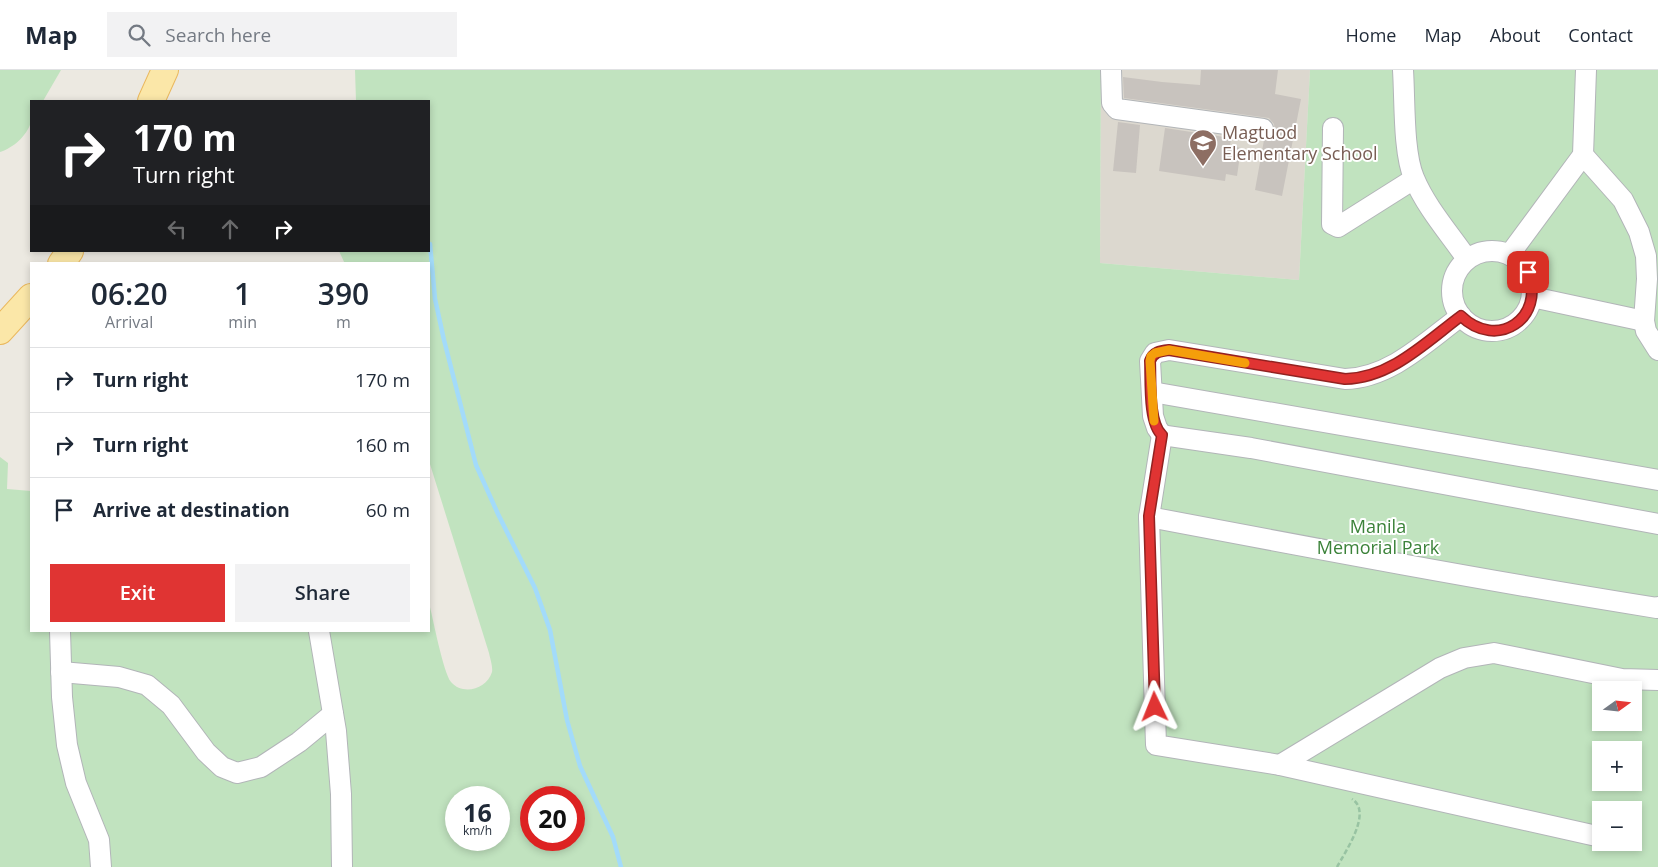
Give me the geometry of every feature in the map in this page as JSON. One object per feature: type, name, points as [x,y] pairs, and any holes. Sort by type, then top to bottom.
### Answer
[{"type":"main road","points":[[151,100],[165,70]]},
{"type":"main road","points":[[0,331],[30,298]]},
{"type":"lane","points":[[1111,70],[1112,103],[1117,109],[1263,128]]},
{"type":"lane","points":[[1403,70],[1407,146],[1414,179],[1428,204],[1467,259]]},
{"type":"lane","points":[[1510,254],[1583,156],[1586,70]]},
{"type":"lane","points":[[1333,128],[1332,224],[1338,228],[1414,179]]},
{"type":"lane","points":[[1583,156],[1623,200],[1639,232],[1646,256],[1647,279],[1644,321],[1646,331],[1658,350]]},
{"type":"lane","points":[[1488,250],[1503,251],[1510,254],[1524,265],[1528,272],[1533,288],[1530,305],[1521,320],[1515,325],[1490,332],[1474,327],[1461,316],[1454,302],[1452,286],[1457,271],[1467,259],[1488,250]]},
{"type":"lane","points":[[1532,297],[1644,321]]},
{"type":"lane","points":[[1461,316],[1396,364],[1384,370],[1357,378],[1345,379],[1169,350],[1161,351],[1151,356],[1153,416],[1157,428],[1162,435],[1149,516],[1156,746],[1280,765],[1592,835]]},
{"type":"lane","points":[[1152,392],[1658,480]]},
{"type":"lane","points":[[1162,435],[1251,448],[1658,524]]},
{"type":"lane","points":[[1149,516],[1416,568],[1579,596],[1658,607]]},
{"type":"lane","points":[[60,632],[67,745],[76,783],[99,840],[101,867]]},
{"type":"lane","points":[[319,632],[333,714],[341,794],[342,867]]},
{"type":"lane","points":[[1280,765],[1440,668],[1464,658],[1494,653],[1622,678],[1658,680]]},
{"type":"lane","points":[[62,672],[119,677],[147,685],[172,705],[206,752],[222,767],[237,773],[261,766],[299,742],[333,714]]},
{"type":"path","points":[[1337,867],[1357,828],[1360,817],[1355,801],[1347,796]]},
{"type":"shaded area","name":"Magtuod Elementary School","points":[[1101,70],[1310,70],[1299,280],[1100,263]]},
{"type":"green space","points":[[0,70],[61,70],[44,100],[30,100],[30,125],[23,137],[0,152]]},
{"type":"green space","name":"Manila Memorial Park","points":[[355,70],[1101,70],[1100,263],[1299,280],[1310,70],[1658,70],[1658,867],[0,867],[0,457],[8,463],[7,489],[30,491],[30,632],[430,632],[430,607],[442,657],[451,682],[462,689],[474,689],[485,683],[489,678],[492,672],[492,665],[489,653],[430,464],[430,262],[344,262],[339,252],[430,252],[430,100],[356,100]]},
{"type":"building","points":[[1201,70],[1278,70],[1275,94],[1301,99],[1282,196],[1255,190],[1264,140],[1272,137],[1275,131],[1274,124],[1269,118],[1124,98],[1123,77],[1200,85]]},
{"type":"building","points":[[1118,122],[1140,125],[1136,173],[1113,171]]},
{"type":"building","points":[[1165,128],[1231,138],[1230,146],[1241,148],[1237,176],[1226,174],[1225,181],[1159,171]]},
{"type":"waterway","points":[[430,244],[435,299],[476,465],[535,588],[550,630],[567,720],[580,766],[613,837],[621,867]]},
{"type":"slow traffic","points":[[1154,421],[1150,361],[1151,356],[1155,353],[1169,350],[1245,363]]},
{"type":"place","name":"Magtuod Elementary School","points":[[1203,167]]},
{"type":"route","points":[[1155,707],[1149,516],[1162,435],[1159,433],[1153,416],[1151,356],[1155,353],[1169,350],[1345,379],[1367,377],[1396,364],[1461,316],[1474,327],[1490,332],[1507,329],[1515,325],[1526,313],[1532,297],[1533,288],[1528,272]]}]
